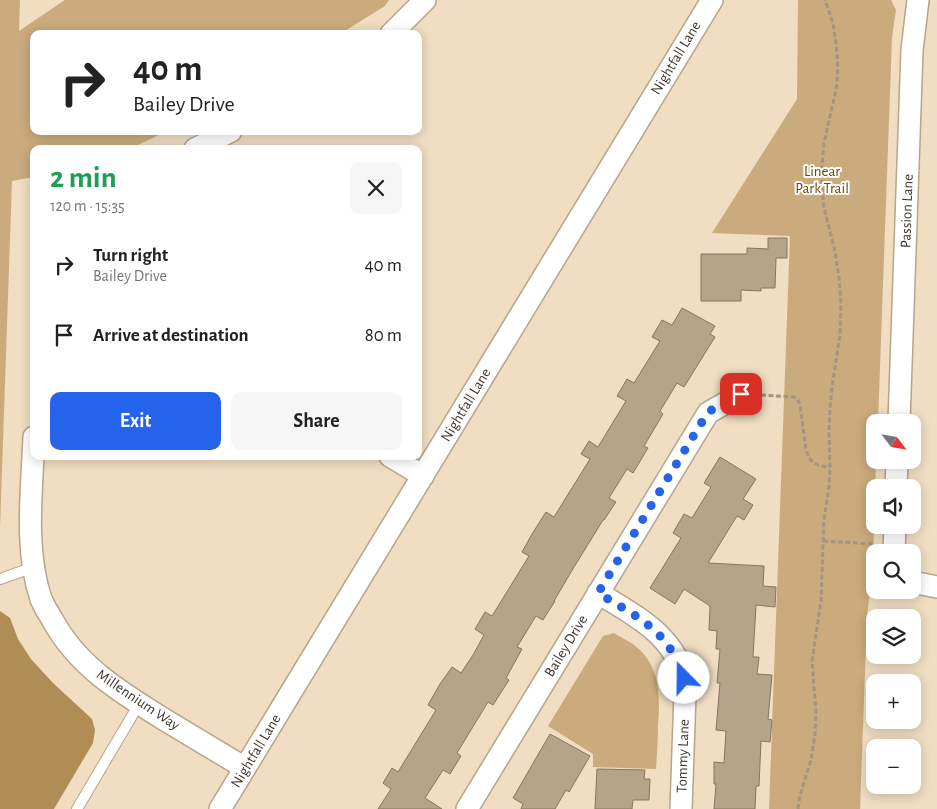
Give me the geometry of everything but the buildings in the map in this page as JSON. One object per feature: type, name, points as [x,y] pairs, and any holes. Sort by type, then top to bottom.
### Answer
[{"type":"street","points":[[395,30],[425,0]]},
{"type":"street","name":"Nightfall Lane","points":[[220,809],[712,0]]},
{"type":"street","name":"Passion Lane","points":[[899,414],[912,50],[918,0]]},
{"type":"street","points":[[203,145],[223,135]]},
{"type":"street","name":"Bailey Drive","points":[[466,809],[708,412],[741,394]]},
{"type":"street","name":"Millennium Way","points":[[33,460],[30,532],[34,567],[42,600],[57,628],[78,656],[105,681],[139,704],[245,768]]},
{"type":"street","points":[[397,460],[423,476]]},
{"type":"street","points":[[921,584],[937,587]]},
{"type":"street","name":"Tommy Lane","points":[[598,593],[646,623],[661,636],[680,665],[686,694],[681,809]]},
{"type":"lane","points":[[0,580],[34,567]]},
{"type":"lane","points":[[77,809],[139,704]]},
{"type":"path","points":[[798,809],[800,795],[811,760],[815,735],[816,712],[812,661],[821,601],[824,520],[830,467],[830,408],[840,335],[841,304],[839,277],[824,208],[822,188],[824,143],[836,90],[838,68],[833,23],[826,0]]},
{"type":"path","points":[[741,394],[794,397],[798,400],[808,456],[819,466],[830,467]]},
{"type":"path","points":[[823,542],[894,541]]},
{"type":"green space","points":[[0,0],[20,0],[19,31],[65,0],[389,0],[385,6],[346,30],[30,30],[30,135],[159,135],[138,145],[30,145],[30,178],[12,181],[0,528]]},
{"type":"green space","name":"Linear Park Trail","points":[[798,0],[891,0],[896,10],[892,37],[878,414],[866,414],[866,469],[876,469],[875,479],[866,479],[866,534],[874,534],[873,544],[866,544],[866,599],[869,599],[868,609],[866,609],[860,809],[769,809],[790,236],[712,233],[797,99]]},
{"type":"green space","points":[[614,633],[640,650],[647,658],[655,676],[659,696],[656,769],[593,767],[593,754],[548,726],[603,636]]},
{"type":"shaded area","points":[[0,611],[10,618],[18,639],[31,659],[53,683],[92,719],[95,730],[93,743],[54,809],[0,809]]},
{"type":"route","points":[[684,678],[680,665],[661,636],[646,623],[598,593],[708,412],[741,394]]}]
